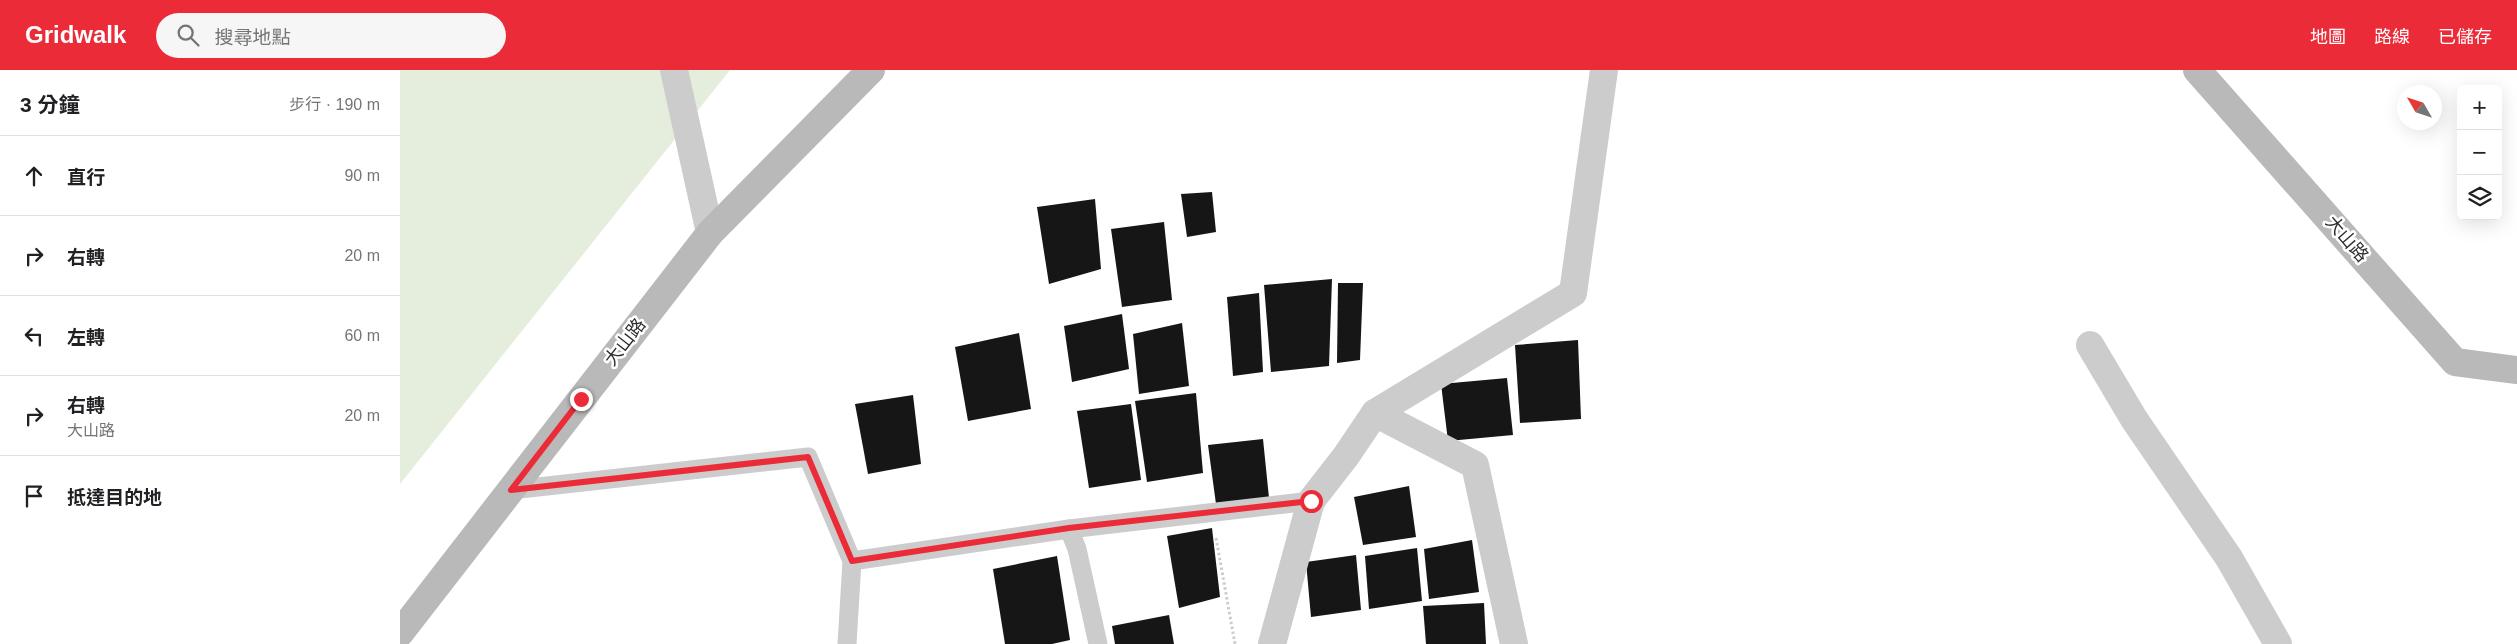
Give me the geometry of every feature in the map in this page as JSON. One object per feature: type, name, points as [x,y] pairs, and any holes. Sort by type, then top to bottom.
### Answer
[{"type":"street","points":[[674,70],[710,233]]},
{"type":"street","name":"大山路","points":[[400,633],[710,233],[871,70]]},
{"type":"street","points":[[1272,644],[1311,501],[1346,456],[1375,413],[1573,293],[1604,70]]},
{"type":"street","name":"大山路","points":[[2197,70],[2455,362],[2517,370]]},
{"type":"street","points":[[2090,345],[2134,419],[2229,558],[2278,644]]},
{"type":"street","points":[[1375,413],[1475,465],[1514,644]]},
{"type":"lane","points":[[511,490],[808,457],[852,561],[846,644]]},
{"type":"lane","points":[[852,561],[1069,528],[1311,501]]},
{"type":"lane","points":[[1069,528],[1077,549],[1098,644]]},
{"type":"path","points":[[1212,512],[1235,644]]},
{"type":"green space","points":[[400,70],[730,70],[400,484]]},
{"type":"building","points":[[1212,192],[1216,232],[1187,237],[1181,194]]},
{"type":"building","points":[[1095,199],[1101,269],[1049,284],[1037,207]]},
{"type":"building","points":[[1164,222],[1172,300],[1122,307],[1111,229]]},
{"type":"building","points":[[1332,279],[1329,366],[1271,372],[1264,285]]},
{"type":"building","points":[[1338,283],[1363,283],[1360,360],[1337,363]]},
{"type":"building","points":[[1259,293],[1263,372],[1233,376],[1227,297]]},
{"type":"building","points":[[1122,314],[1129,369],[1072,382],[1064,326]]},
{"type":"building","points":[[1182,323],[1189,386],[1139,394],[1133,334]]},
{"type":"building","points":[[1019,333],[1031,409],[968,421],[955,347]]},
{"type":"building","points":[[1578,340],[1581,419],[1520,423],[1515,345]]},
{"type":"building","points":[[1507,378],[1513,435],[1448,441],[1441,384]]},
{"type":"building","points":[[1196,393],[1203,473],[1147,482],[1135,401]]},
{"type":"building","points":[[913,395],[921,464],[868,474],[855,404]]},
{"type":"building","points":[[1131,404],[1141,480],[1089,488],[1077,411]]},
{"type":"building","points":[[1263,439],[1269,498],[1216,504],[1208,445]]},
{"type":"building","points":[[1409,486],[1416,537],[1363,545],[1354,497]]},
{"type":"building","points":[[1212,528],[1220,597],[1179,608],[1167,536]]},
{"type":"building","points":[[1472,540],[1479,592],[1429,599],[1424,549]]},
{"type":"building","points":[[1417,548],[1422,601],[1369,609],[1365,556]]},
{"type":"building","points":[[1356,555],[1361,610],[1311,617],[1306,562]]},
{"type":"building","points":[[1057,556],[1070,640],[1052,644],[1005,644],[993,569]]},
{"type":"building","points":[[1484,603],[1486,644],[1426,644],[1423,606]]},
{"type":"building","points":[[1169,615],[1174,644],[1115,644],[1112,626]]},
{"type":"route","points":[[581,399],[511,490],[808,457],[852,561],[1069,528],[1311,501]]}]
